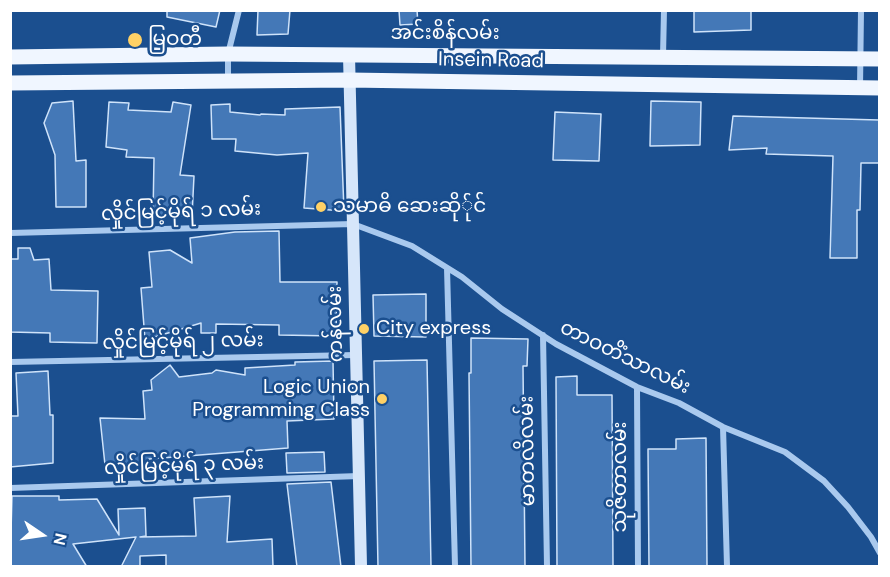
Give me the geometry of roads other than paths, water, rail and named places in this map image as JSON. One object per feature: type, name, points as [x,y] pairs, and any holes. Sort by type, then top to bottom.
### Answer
[{"type":"main road","name":"အင်းစိန်လမ်း","points":[[10,57],[228,54],[879,59]]},
{"type":"main road","name":"ကန်လမ်း","points":[[349,55],[361,567]]},
{"type":"main road","name":"Insein Road","points":[[10,83],[349,80],[879,88]]},
{"type":"street","points":[[228,80],[228,54],[239,10]]},
{"type":"street","points":[[663,57],[664,10]]},
{"type":"street","points":[[860,88],[861,10]]},
{"type":"street","name":"လှိုင်မြင့်မိုရ် ၁ လမ်း","points":[[10,233],[353,224]]},
{"type":"street","name":"တာဝတိံသာလမ်း","points":[[353,224],[412,246],[462,277],[502,309],[543,335],[637,387],[679,403],[723,427],[785,452],[824,481],[871,537],[879,553]]},
{"type":"street","points":[[447,268],[455,567]]},
{"type":"street","name":"မာတလိလမ်း","points":[[543,335],[547,567]]},
{"type":"street","name":"လှိုင်မြင့်မိုရ် ၂ လမ်း","points":[[10,362],[356,355]]},
{"type":"street","name":"သုဇိတာလမ်း","points":[[637,387],[638,567]]},
{"type":"street","points":[[723,427],[727,567]]},
{"type":"street","name":"လှိုင်မြင့်မိုရ် ၃ လမ်း","points":[[10,489],[359,476]]},
{"type":"street","points":[[871,537],[879,537]]},
{"type":"place","name":"မြဝတီ","points":[[135,40]]},
{"type":"place","name":"သမာဓိ ဆေးဆို်ုင်","points":[[321,207]]},
{"type":"place","name":"City express","points":[[364,329]]},
{"type":"place","name":"Logic Union Programming Class","points":[[382,399]]}]
